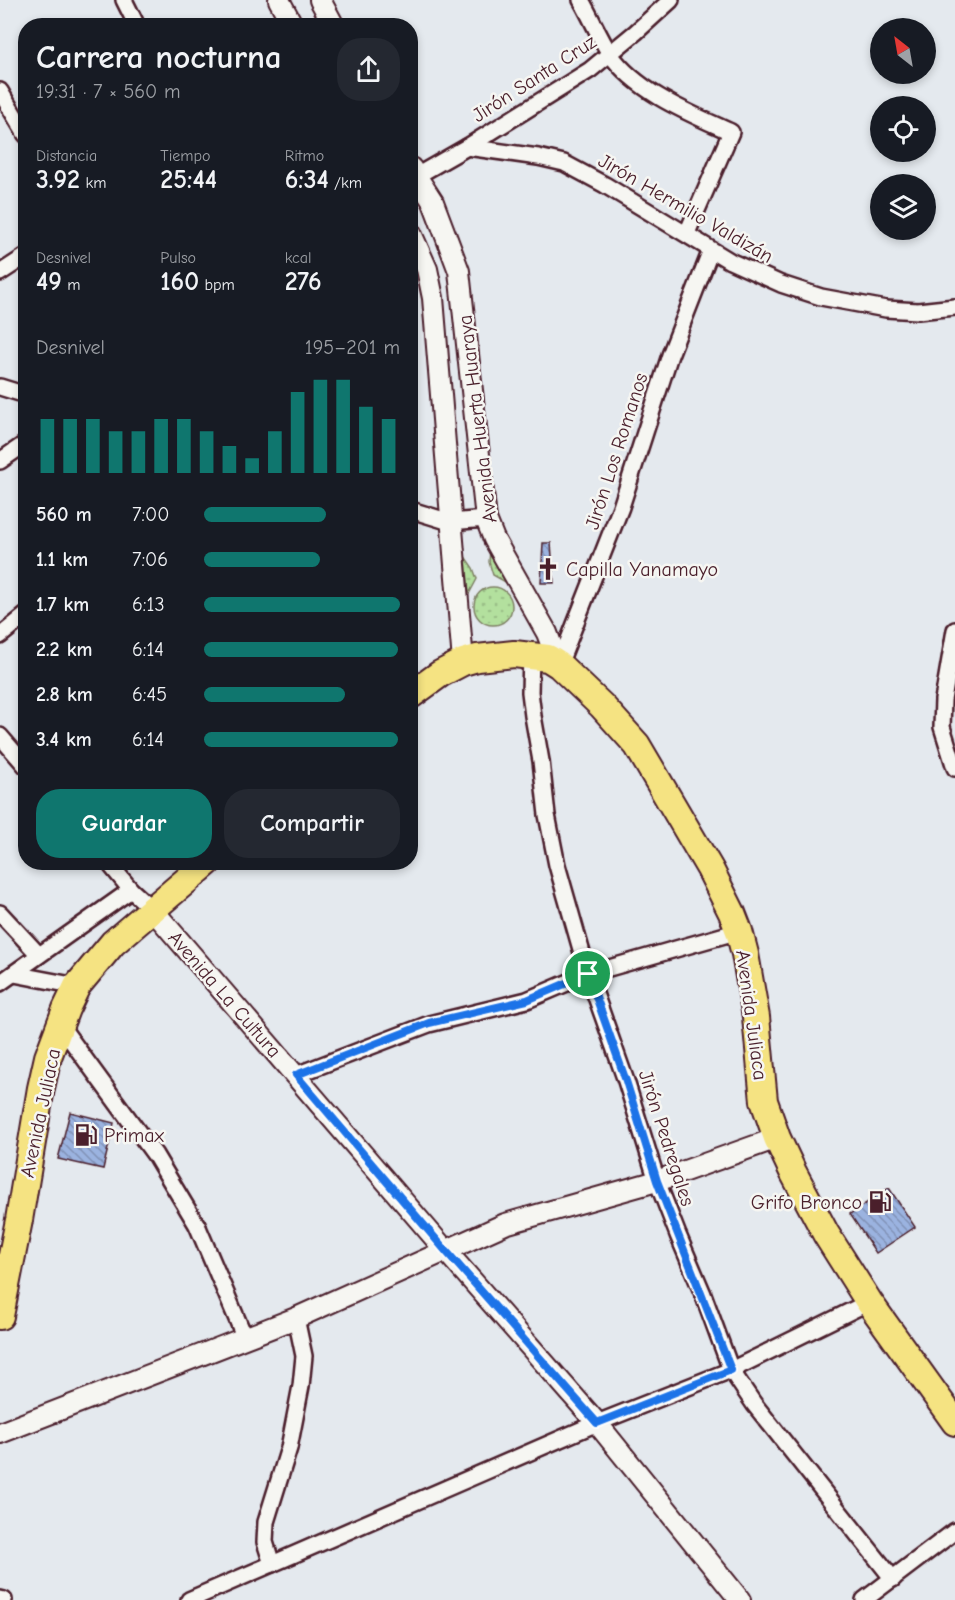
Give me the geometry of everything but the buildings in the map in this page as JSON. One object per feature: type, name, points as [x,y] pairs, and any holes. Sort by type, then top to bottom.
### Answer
[{"type":"highway","name":"Avenida Juliaca","points":[[418,690],[440,674],[463,662],[497,655],[531,655],[548,658],[559,665],[610,714],[637,745],[714,877],[739,931],[756,1017],[764,1101],[777,1138],[826,1234],[869,1302],[955,1422]]},
{"type":"highway","name":"Avenida Juliaca","points":[[1,1303],[19,1220],[48,1057],[77,986],[113,943],[198,870]]},
{"type":"street","points":[[124,0],[133,18]]},
{"type":"street","points":[[279,0],[289,18]]},
{"type":"street","points":[[320,0],[330,18]]},
{"type":"street","points":[[581,0],[611,54],[631,75],[652,92],[731,132],[687,233]]},
{"type":"street","name":"Jirón Santa Cruz","points":[[418,172],[467,147],[569,84],[611,54],[670,0]]},
{"type":"street","points":[[2,98],[18,123]]},
{"type":"street","name":"Jirón Hermilio Valdizán","points":[[467,147],[538,157],[564,164],[753,273],[821,297],[886,309],[918,311],[955,307]]},
{"type":"street","name":"Avenida Huerta Huaraya","points":[[418,181],[433,202],[459,271],[486,519],[494,539],[547,633],[559,665]]},
{"type":"street","name":"Avenida Huerta Huaraya","points":[[418,247],[431,283],[463,662]]},
{"type":"street","name":"Jirón Los Romanos","points":[[559,665],[621,507],[674,345],[711,250]]},
{"type":"street","points":[[0,273],[18,261]]},
{"type":"street","points":[[0,387],[18,393]]},
{"type":"street","points":[[0,461],[18,449]]},
{"type":"street","points":[[418,512],[450,522],[486,519]]},
{"type":"street","points":[[0,636],[18,621]]},
{"type":"street","points":[[955,630],[943,700],[942,727],[955,768]]},
{"type":"street","name":"Jirón Pedregales","points":[[531,655],[530,692],[542,761],[547,815],[557,865],[588,974],[626,1081],[657,1181],[731,1370],[754,1404],[893,1580]]},
{"type":"street","points":[[0,736],[18,757]]},
{"type":"street","points":[[115,870],[131,890],[152,909]]},
{"type":"street","points":[[0,984],[131,890]]},
{"type":"street","name":"Avenida La Cultura","points":[[152,909],[597,1423],[740,1600]]},
{"type":"street","points":[[0,913],[39,955]]},
{"type":"street","points":[[296,1075],[429,1023],[527,1000],[588,974],[739,931]]},
{"type":"street","points":[[14,974],[77,986]]},
{"type":"street","points":[[60,1025],[155,1155],[197,1225],[245,1338]]},
{"type":"street","points":[[0,1433],[296,1318],[505,1224],[657,1181],[777,1138]]},
{"type":"street","points":[[189,1600],[597,1423],[731,1370],[869,1302]]},
{"type":"street","points":[[272,1564],[265,1542],[266,1522],[289,1448],[301,1386],[304,1356],[296,1318]]},
{"type":"street","points":[[864,1600],[955,1531]]},
{"type":"green space","points":[[490,550],[509,584],[493,575],[489,562]]},
{"type":"green space","points":[[466,558],[477,579],[469,594]]},
{"type":"green space","points":[[493,587],[507,592],[512,606],[507,620],[493,625],[479,620],[474,606],[479,592]]},
{"type":"place","name":"Capilla Yanamayo","points":[[548,569]]},
{"type":"place","name":"Primax","points":[[86,1135]]},
{"type":"place","name":"Grifo Bronco","points":[[880,1202]]},
{"type":"route","points":[[588,974],[626,1081],[657,1181],[731,1370],[597,1423],[296,1075],[429,1023],[527,1000],[588,974]]}]
